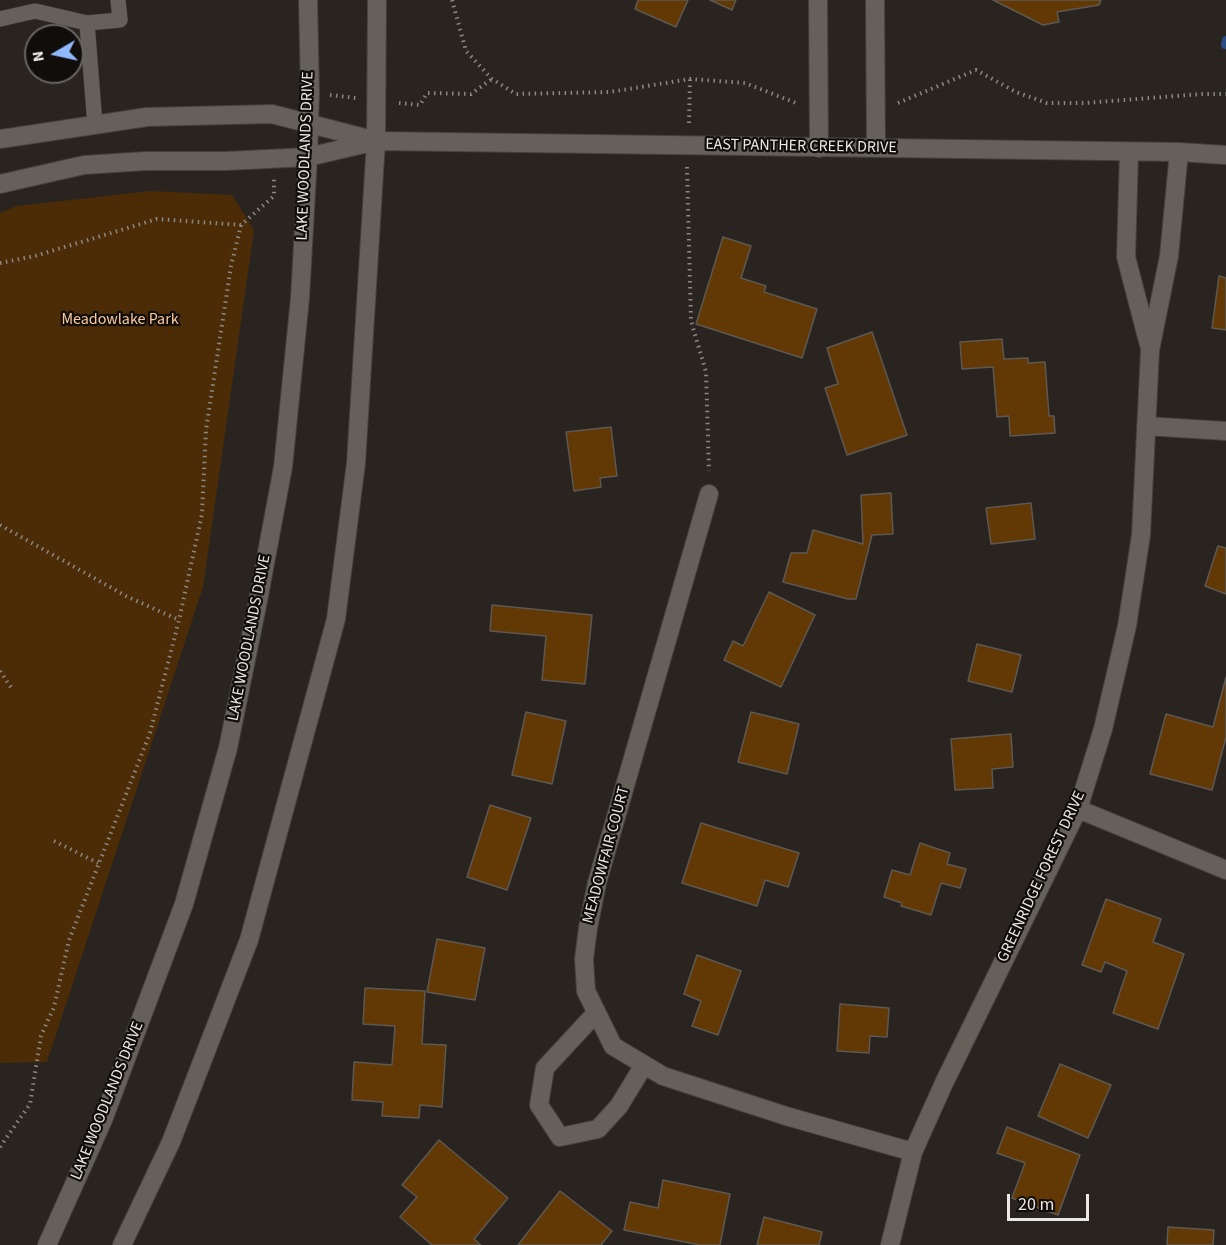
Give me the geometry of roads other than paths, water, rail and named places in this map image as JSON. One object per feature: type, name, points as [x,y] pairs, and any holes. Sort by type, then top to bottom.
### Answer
[{"type":"street","name":"LAKE WOODLANDS DRIVE","points":[[47,1245],[103,1120],[184,904],[228,748],[283,467],[300,298],[308,157],[308,0]]},
{"type":"street","points":[[122,1245],[171,1142],[249,940],[336,619],[356,463],[376,141],[377,0]]},
{"type":"street","points":[[818,0],[819,148]]},
{"type":"street","points":[[875,0],[876,148]]},
{"type":"street","points":[[0,139],[147,117],[273,114],[376,141]]},
{"type":"street","points":[[0,184],[84,165],[308,157],[376,141]]},
{"type":"street","name":"EAST PANTHER CREEK DRIVE","points":[[376,141],[1179,152],[1226,155]]},
{"type":"street","name":"GREENRIDGE FOREST DRIVE","points":[[1129,152],[1126,257],[1150,350]]},
{"type":"street","name":"GREENRIDGE FOREST DRIVE","points":[[890,1245],[913,1152],[944,1083],[1078,809],[1103,729],[1127,626],[1141,535],[1150,350],[1170,256],[1179,152]]},
{"type":"street","points":[[1146,426],[1226,431]]},
{"type":"street","name":"MEADOWFAIR COURT","points":[[709,494],[597,883],[584,959],[586,991],[613,1046],[663,1076],[786,1116],[913,1152]]},
{"type":"street","points":[[1078,809],[1226,870]]},
{"type":"street","points":[[597,1013],[545,1068],[539,1105],[560,1137],[598,1129],[619,1107],[644,1065]]},
{"type":"lane","points":[[0,19],[35,11],[87,22],[120,20],[118,0]]},
{"type":"lane","points":[[87,22],[95,125]]},
{"type":"waterway","points":[[1225,45],[1226,40]]},
{"type":"park label","name":"Meadowlake Park","points":[[120,320]]}]
